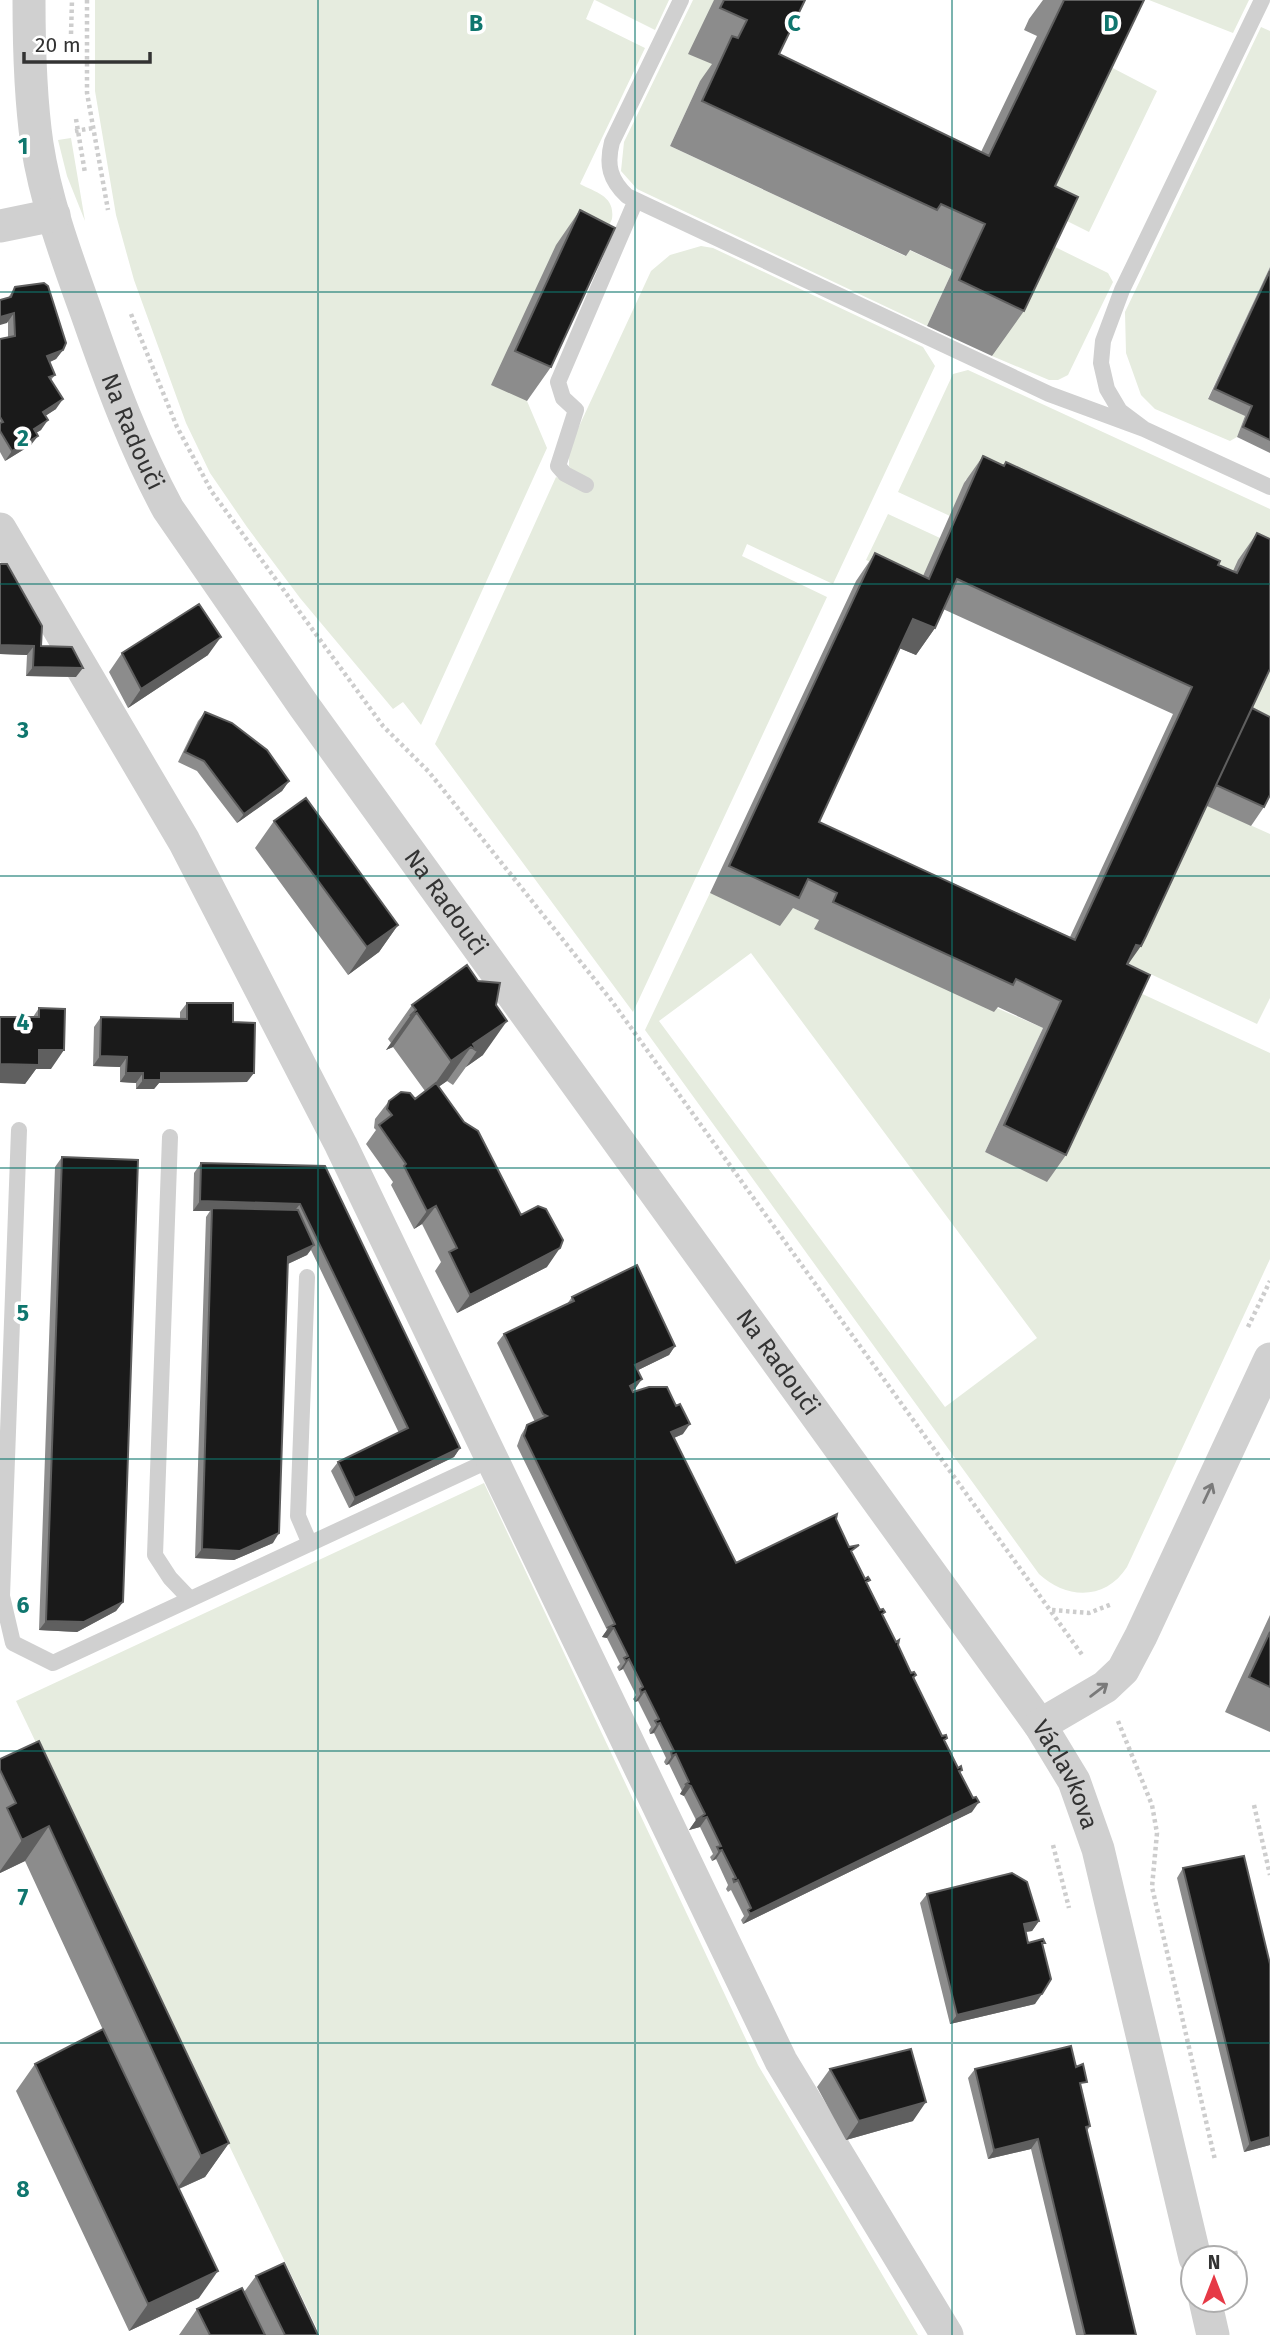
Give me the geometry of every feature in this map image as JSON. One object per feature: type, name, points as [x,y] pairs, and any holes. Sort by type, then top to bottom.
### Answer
[{"type":"street","name":"Na Radouči","points":[[29,0],[29,59],[37,142],[54,215],[125,418],[150,476],[188,541],[1040,1725]]},
{"type":"street","points":[[0,226],[54,215]]},
{"type":"street","points":[[0,529],[184,841],[341,1145],[781,2061],[947,2335]]},
{"type":"street","name":"Václavkova","points":[[1192,2244],[1098,1849],[1074,1781],[1040,1725],[1105,1687],[1123,1670],[1270,1359]]},
{"type":"street","points":[[1208,2314],[1213,2335]]},
{"type":"lane","points":[[681,0],[608,156],[610,175],[627,196],[1024,383],[1144,429],[1270,487]]},
{"type":"lane","points":[[1144,429],[1120,411],[1107,389],[1101,363],[1103,341],[1122,290],[1262,0]]},
{"type":"lane","points":[[586,485],[565,474],[558,466],[576,410],[563,398],[558,382],[636,200]]},
{"type":"lane","points":[[19,1130],[2,1596],[13,1643],[53,1663],[492,1459]]},
{"type":"lane","points":[[170,1137],[155,1555],[170,1578],[190,1599]]},
{"type":"lane","points":[[307,1277],[298,1516],[310,1544]]},
{"type":"path","points":[[71,41],[72,0]]},
{"type":"path","points":[[87,0],[87,93],[108,210]]},
{"type":"path","points":[[74,105],[87,181]]},
{"type":"path","points":[[128,305],[177,427],[212,492],[383,726],[429,772],[611,1000],[1105,1687],[1153,1805],[1157,1833],[1152,1886],[1217,2172]]},
{"type":"path","points":[[1254,1805],[1270,1875]]},
{"type":"path","points":[[1050,1834],[1071,1915]]},
{"type":"path","points":[[1233,2240],[1234,2244]]},
{"type":"shaded area","points":[[95,0],[594,0],[586,19],[645,48],[580,184],[608,200],[612,219],[527,401],[547,448],[421,725],[403,702],[393,709],[300,598],[210,473],[186,423],[134,280],[116,215],[95,91]]},
{"type":"shaded area","points":[[595,0],[669,0],[655,30]]},
{"type":"shaded area","points":[[693,0],[714,0],[715,65],[700,81],[670,146],[905,256],[909,250],[953,270],[927,326],[637,189],[621,171],[624,142]]},
{"type":"shaded area","points":[[1149,0],[1249,0],[1233,33]]},
{"type":"shaded area","points":[[1261,27],[1270,31],[1270,267],[1208,398],[1245,416],[1237,437],[1230,441],[1155,409],[1141,395],[1126,353],[1125,312]]},
{"type":"shaded area","points":[[1103,63],[1157,91],[1089,232],[1035,205]]},
{"type":"shaded area","points":[[71,138],[85,221],[67,176],[58,140]]},
{"type":"shaded area","points":[[1047,243],[1108,273],[1113,282],[1068,375],[1058,380],[1049,380],[992,356]]},
{"type":"shaded area","points":[[701,246],[713,248],[923,347],[935,366],[833,584],[747,544],[742,556],[827,597],[633,1012],[435,744],[556,477],[583,490],[569,466],[569,448],[651,271],[670,255]]},
{"type":"shaded area","points":[[968,370],[1270,509],[1270,575],[1218,600],[966,479],[950,516],[898,492],[953,374]]},
{"type":"shaded area","points":[[888,514],[940,538],[920,585],[866,560]]},
{"type":"shaded area","points":[[1270,655],[1270,742],[1237,726]]},
{"type":"shaded area","points":[[1201,803],[1270,834],[1270,998],[1257,1024],[1127,963]]},
{"type":"shaded area","points":[[710,893],[789,906],[819,920],[815,929],[1043,1028],[985,1152],[1048,1181],[1136,991],[1270,1053],[1270,1259],[1127,1567],[1118,1578],[1108,1586],[1086,1593],[1062,1589],[1039,1574],[645,1030]],"holes":[[[751,953],[1037,1338],[945,1407],[659,1021]]]},
{"type":"shaded area","points":[[484,1483],[758,2065],[918,2335],[320,2335],[16,1701]]},
{"type":"building","points":[[724,0],[805,0],[779,54],[989,156],[1064,0],[1144,0],[1055,186],[1078,197],[1024,311],[959,280],[985,224],[941,204],[937,210],[702,101],[732,36],[738,38],[747,20],[720,8]]},
{"type":"building","points":[[580,210],[615,228],[551,367],[515,351]]},
{"type":"building","points":[[1270,271],[1270,440],[1243,427],[1252,406],[1215,389]]},
{"type":"building","points":[[44,283],[48,286],[66,343],[63,350],[47,356],[55,375],[49,377],[63,399],[43,412],[48,420],[34,429],[38,436],[12,451],[0,431],[0,423],[3,422],[0,417],[0,339],[15,336],[14,313],[0,317],[0,300],[11,297],[15,287]]},
{"type":"building","points":[[983,456],[1004,466],[1006,462],[1220,561],[1218,565],[1237,573],[1257,533],[1270,539],[1270,669],[1146,936],[1141,946],[1136,945],[1127,964],[1150,975],[1066,1155],[1004,1125],[1061,1001],[1016,979],[1013,985],[833,902],[837,893],[808,879],[799,898],[729,866],[875,553],[929,579]],"holes":[[[957,579],[1192,687],[1075,940],[819,822],[913,619],[935,628]]]},
{"type":"building","points":[[0,564],[7,564],[42,626],[41,646],[72,647],[83,668],[33,667],[34,646],[0,645]]},
{"type":"building","points":[[199,604],[221,637],[141,689],[122,653]]},
{"type":"building","points":[[1252,708],[1270,717],[1270,795],[1264,807],[1216,785]]},
{"type":"building","points":[[205,712],[232,723],[267,750],[289,781],[244,814],[204,761],[185,752]]},
{"type":"building","points":[[306,798],[398,925],[367,947],[274,821]]},
{"type":"building","points":[[467,965],[478,981],[500,983],[496,1005],[507,1021],[473,1044],[477,1051],[471,1047],[451,1061],[417,1013],[410,1016],[416,1010],[412,1005]]},
{"type":"building","points":[[187,1003],[233,1003],[233,1022],[255,1023],[254,1073],[161,1073],[161,1080],[143,1080],[143,1073],[126,1073],[127,1057],[100,1056],[101,1017],[187,1019]]},
{"type":"building","points":[[39,1008],[65,1009],[64,1050],[39,1050],[39,1065],[0,1064],[0,1017],[39,1017]]},
{"type":"building","points":[[436,1083],[464,1122],[478,1131],[521,1215],[538,1206],[546,1209],[563,1240],[560,1248],[470,1295],[449,1252],[457,1248],[436,1206],[427,1211],[404,1166],[406,1164],[379,1125],[392,1115],[387,1109],[389,1101],[401,1092],[410,1093],[415,1099]]},
{"type":"building","points":[[62,1157],[138,1160],[123,1602],[84,1622],[46,1621]]},
{"type":"building","points":[[201,1163],[325,1166],[460,1448],[355,1498],[338,1462],[408,1428],[300,1204],[200,1201]]},
{"type":"building","points":[[212,1208],[298,1210],[314,1245],[288,1257],[279,1533],[240,1551],[202,1549]]},
{"type":"building","points":[[637,1265],[675,1346],[635,1365],[642,1379],[630,1386],[633,1392],[649,1387],[667,1387],[676,1406],[680,1404],[690,1424],[671,1432],[736,1563],[837,1514],[836,1519],[849,1547],[859,1545],[851,1551],[865,1579],[868,1577],[870,1580],[866,1582],[880,1610],[885,1612],[882,1614],[896,1642],[899,1640],[898,1645],[911,1673],[916,1675],[913,1677],[942,1736],[946,1735],[944,1740],[958,1768],[961,1766],[962,1770],[959,1771],[973,1798],[976,1797],[979,1802],[750,1914],[748,1910],[751,1908],[738,1880],[734,1882],[733,1879],[736,1878],[722,1850],[719,1851],[717,1847],[721,1846],[707,1817],[696,1820],[705,1814],[691,1786],[686,1784],[689,1782],[676,1754],[672,1756],[671,1752],[674,1751],[660,1723],[655,1721],[659,1719],[645,1691],[641,1693],[640,1689],[643,1687],[629,1659],[626,1661],[624,1658],[628,1656],[614,1628],[609,1627],[615,1624],[524,1436],[527,1425],[547,1416],[543,1414],[504,1334],[574,1301],[572,1297]]},
{"type":"building","points":[[1270,1632],[1270,1687],[1249,1677]]},
{"type":"building","points":[[39,1741],[229,2143],[201,2156],[49,1826],[22,1840],[7,1808],[16,1803],[0,1770],[0,1759]]},
{"type":"building","points":[[1244,1856],[1270,1964],[1270,2137],[1250,2143],[1183,1868]]},
{"type":"building","points":[[1012,1873],[1027,1882],[1039,1921],[1024,1924],[1028,1943],[1043,1939],[1051,1979],[1042,1994],[957,2015],[927,1894]]},
{"type":"building","points":[[103,2029],[218,2271],[148,2304],[35,2064]]},
{"type":"building","points":[[1071,2046],[1076,2067],[1083,2064],[1087,2082],[1080,2083],[1090,2126],[1086,2127],[1136,2335],[1085,2335],[1038,2139],[994,2150],[975,2069]]},
{"type":"building","points":[[911,2049],[926,2102],[859,2121],[830,2069]]},
{"type":"building","points":[[284,2263],[318,2335],[285,2335],[256,2276]]},
{"type":"building","points":[[242,2288],[265,2335],[210,2335],[197,2309]]}]
